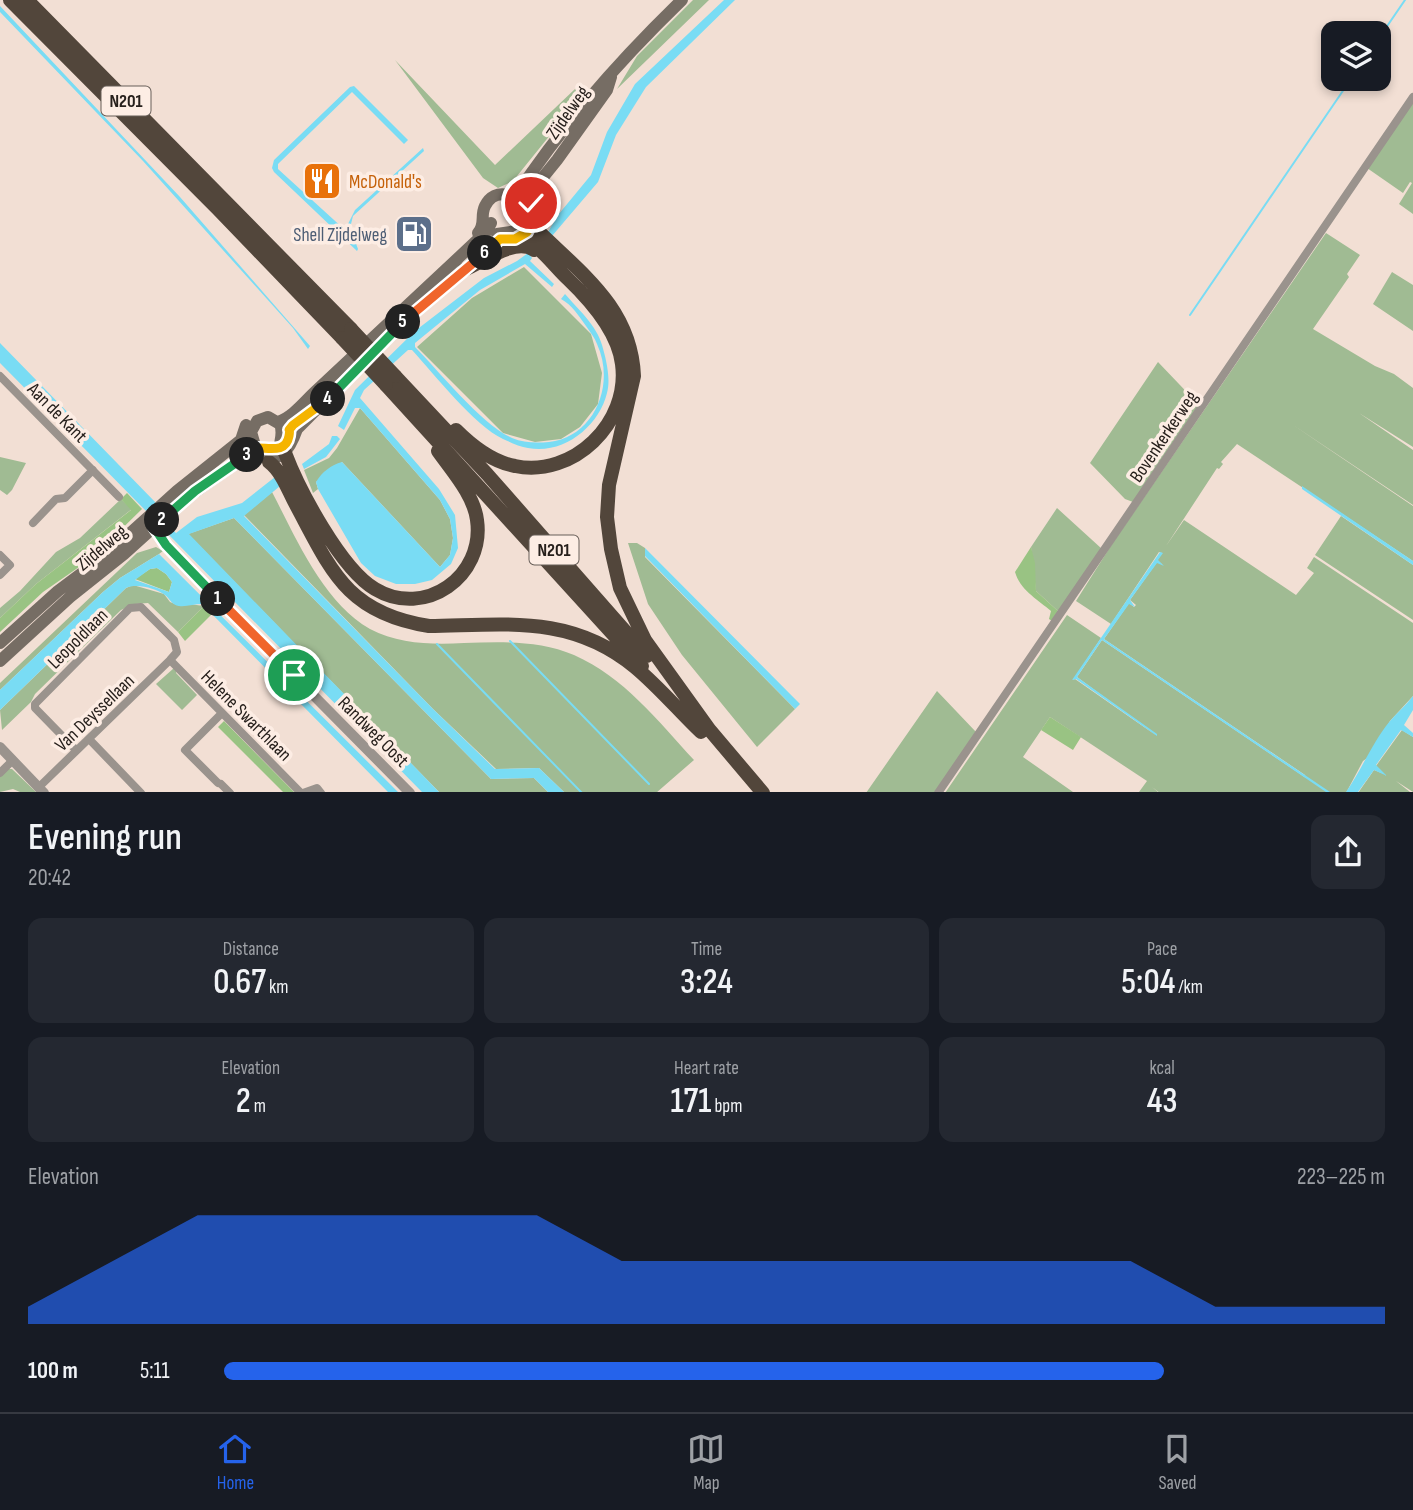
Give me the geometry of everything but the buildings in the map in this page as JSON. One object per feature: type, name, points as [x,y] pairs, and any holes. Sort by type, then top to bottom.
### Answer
[{"type":"highway","name":"N201","points":[[10,0],[346,333]]},
{"type":"highway","name":"N201","points":[[27,0],[390,380],[487,474],[705,730]]},
{"type":"highway","name":"N201","points":[[390,380],[429,403],[461,435],[492,459],[504,463],[526,467],[559,463],[575,457],[594,443],[608,426],[621,391],[622,364],[613,335],[573,284],[535,247],[527,228]]},
{"type":"highway","name":"N201","points":[[527,228],[548,247],[563,256],[611,305],[626,331],[634,358],[634,376],[609,485],[607,517],[620,588],[645,640],[750,792]]},
{"type":"highway","name":"N201","points":[[460,265],[515,246],[529,247],[546,259]]},
{"type":"highway","name":"N201","points":[[275,452],[308,499],[340,553],[355,572],[373,588],[397,598],[416,599],[434,595],[451,586],[465,572],[472,559],[478,538],[477,517],[465,490],[390,380]]},
{"type":"highway","name":"N201","points":[[414,415],[762,792]]},
{"type":"highway","name":"N201","points":[[275,452],[281,477],[335,576],[350,593],[379,612],[397,620],[429,626],[526,624],[550,627],[580,637],[607,648],[633,666],[705,730]]},
{"type":"main road","name":"Zijdelweg","points":[[520,201],[597,87],[682,0]]},
{"type":"main road","name":"Zijdelweg","points":[[520,201],[527,197],[543,167]]},
{"type":"main road","points":[[275,452],[285,424],[316,391],[460,265],[486,232],[527,228],[520,201],[496,196],[483,212],[494,230]]},
{"type":"main road","points":[[275,452],[285,424],[325,402],[494,230]]},
{"type":"main road","points":[[275,452],[248,435],[258,417],[269,411],[285,424]]},
{"type":"main road","name":"Zijdelweg","points":[[0,661],[152,525],[223,456],[245,444],[248,435]]},
{"type":"main road","name":"Zijdelweg","points":[[231,468],[275,452]]},
{"type":"main road","name":"Zijdelweg","points":[[0,643],[58,591],[152,525],[195,491],[231,468],[275,452]]},
{"type":"street","name":"Bovenkerkerweg","points":[[939,792],[1413,96]]},
{"type":"street","name":"Aan de Kant","points":[[0,376],[119,497]]},
{"type":"street","name":"Aan de Kant","points":[[33,523],[56,499],[65,498],[93,470]]},
{"type":"street","name":"Randweg Oost","points":[[152,525],[166,545],[409,792]]},
{"type":"street","points":[[0,555],[10,565],[0,575]]},
{"type":"street","name":"Leopoldlaan","points":[[76,750],[34,704],[130,608],[141,607],[174,640],[177,652],[170,660]]},
{"type":"street","name":"Helene Swarthlaan","points":[[170,660],[301,792]]},
{"type":"street","name":"Van Deyssellaan","points":[[41,790],[76,750],[170,660]]},
{"type":"street","points":[[222,713],[185,750],[229,792]]},
{"type":"street","points":[[89,739],[140,792]]},
{"type":"street","points":[[0,747],[41,790]]},
{"type":"street","points":[[0,773],[13,760]]},
{"type":"street","name":"Helene Swarthlaan","points":[[305,792],[317,788],[320,792]]},
{"type":"green space","points":[[693,0],[709,0],[617,89],[637,56]]},
{"type":"green space","points":[[395,60],[495,165],[575,89],[580,98],[513,181],[498,188],[483,178]]},
{"type":"green space","points":[[1413,102],[1413,214],[1399,204],[1412,183],[1410,182],[1403,193],[1367,168]]},
{"type":"green space","points":[[1326,233],[1360,255],[1347,274],[1349,277],[1313,329],[1375,366],[1394,374],[1413,388],[1413,447],[1359,413],[1413,450],[1413,505],[1293,425],[1413,506],[1413,561],[1237,444],[1221,462],[1223,464],[1217,468],[1166,546],[1184,520],[1296,595],[1314,573],[1307,568],[1314,557],[1413,623],[1413,696],[1390,721],[1370,756],[1363,761],[1347,792],[1159,792],[1152,787],[1158,792],[1139,792],[1147,781],[1050,717],[1023,757],[1073,792],[946,792],[1067,615],[1101,638],[1073,680],[1157,736],[1077,677],[1102,640],[1306,778],[1104,639],[1129,603],[1134,607],[1136,605],[1130,600],[1157,562],[1163,565],[1157,560],[1162,553],[1159,552],[1111,624],[1076,601],[1112,544]]},
{"type":"green space","points":[[524,267],[591,334],[602,373],[598,404],[580,427],[561,439],[535,442],[503,433],[417,347],[472,298]]},
{"type":"green space","points":[[1392,272],[1413,285],[1413,331],[1373,304]]},
{"type":"green space","points":[[1158,362],[1200,406],[1133,502],[1125,499],[1090,463]]},
{"type":"green space","points":[[360,408],[440,500],[450,519],[453,538],[450,555],[440,567],[342,462],[316,482],[318,489],[313,493],[304,470],[329,458]]},
{"type":"green space","points":[[0,457],[26,463],[7,495],[0,490]]},
{"type":"green space","points":[[272,492],[312,568],[338,603],[370,629],[393,638],[416,642],[520,643],[574,655],[609,675],[624,688],[694,760],[657,792],[564,792],[539,768],[496,769],[433,709],[244,515]]},
{"type":"green space","points":[[127,493],[142,509],[92,558],[43,592],[0,632],[0,618],[36,584],[131,510],[121,499]]},
{"type":"green space","points":[[121,499],[132,509],[36,584],[0,618],[0,608],[20,591],[56,552],[80,538]]},
{"type":"green space","points":[[1057,508],[1102,549],[1059,612],[1036,591],[1031,547]]},
{"type":"green space","points":[[1341,516],[1413,565],[1413,620],[1315,555]]},
{"type":"green space","points":[[234,518],[491,779],[534,778],[548,792],[439,792],[188,534]]},
{"type":"green space","points":[[628,543],[637,543],[645,548],[645,557],[795,709],[757,747],[682,655],[648,604]]},
{"type":"green space","points":[[156,547],[163,551],[103,592],[0,690],[0,683],[137,553]]},
{"type":"green space","points":[[1031,547],[1035,563],[1036,591],[1059,612],[1052,621],[1049,619],[1051,611],[1025,589],[1015,572]]},
{"type":"green space","points":[[157,568],[172,582],[169,592],[135,579],[150,569]]},
{"type":"green space","points":[[133,585],[164,594],[170,602],[180,606],[204,606],[178,632],[148,603],[135,604],[121,610],[2,730],[0,710],[126,588]]},
{"type":"green space","points":[[204,606],[212,614],[185,641],[178,632]]},
{"type":"green space","points":[[174,668],[197,695],[182,710],[156,684]]},
{"type":"green space","points":[[937,691],[976,732],[935,792],[867,792]]},
{"type":"green space","points":[[1050,717],[1081,737],[1073,750],[1041,730]]},
{"type":"green space","points":[[224,721],[294,792],[283,792],[218,727]]},
{"type":"green space","points":[[1402,730],[1413,737],[1413,792],[1396,781],[1410,792],[1359,792],[1374,770],[1384,774],[1376,766]]},
{"type":"green space","points":[[12,769],[36,792],[13,789],[0,792],[0,776]]},
{"type":"water","points":[[724,0],[735,0],[646,87],[616,135],[598,182],[552,236],[548,232],[558,215],[591,175],[607,132],[635,84]]},
{"type":"water","points":[[0,6],[180,197],[310,346],[308,349],[293,328],[143,161],[0,12]]},
{"type":"water","points":[[354,86],[408,140],[404,144],[352,92],[278,164],[278,169],[345,230],[355,210],[423,148],[424,151],[353,216],[350,228],[357,251],[272,168],[274,160]]},
{"type":"water","points":[[528,253],[532,258],[530,261],[554,284],[552,287],[525,264],[480,290],[415,343],[415,347],[474,410],[500,431],[517,440],[530,442],[549,442],[565,438],[589,420],[597,407],[604,376],[596,342],[575,311],[561,299],[565,294],[592,324],[600,338],[608,381],[603,405],[588,427],[567,442],[541,449],[522,447],[503,439],[480,423],[412,350],[408,350],[364,390],[360,398],[439,489],[455,515],[458,548],[451,564],[432,580],[396,584],[375,576],[361,563],[318,489],[318,478],[334,465],[342,462],[440,567],[450,555],[453,538],[450,519],[440,500],[360,408],[355,408],[344,430],[338,426],[355,390],[415,331],[484,278]]},
{"type":"water","points":[[0,343],[157,504],[148,513],[0,363]]},
{"type":"water","points":[[332,436],[340,439],[326,457],[304,469],[302,464],[329,444]]},
{"type":"water","points":[[275,477],[280,486],[244,516],[495,769],[539,768],[564,792],[548,792],[534,778],[491,779],[234,518],[189,534],[439,792],[422,792],[169,535],[173,530],[176,533],[197,517],[242,503]]},
{"type":"water","points":[[1302,486],[1413,561],[1413,565],[1302,489]]},
{"type":"water","points":[[645,548],[800,704],[795,709],[645,556]]},
{"type":"water","points":[[1160,552],[1163,553],[1158,560],[1164,566],[1157,563],[1130,600],[1135,607],[1129,604],[1104,639],[1330,792],[1326,792],[1102,640],[1077,677],[1157,736],[1076,679],[1072,680]]},
{"type":"water","points":[[159,554],[398,792],[388,792],[202,604],[177,605],[161,592],[151,588],[126,588],[0,710],[0,690],[120,578]],"holes":[[[157,568],[172,582],[169,592],[135,580],[150,569]]]},
{"type":"water","points":[[1413,696],[1413,710],[1404,725],[1413,733],[1413,737],[1401,730],[1376,765],[1387,776],[1374,770],[1358,792],[1346,792],[1384,729]]},
{"type":"waterway","points":[[1391,21],[1405,0]]},
{"type":"waterway","points":[[1190,315],[1343,91]]},
{"type":"waterway","points":[[510,641],[649,784]]},
{"type":"waterway","points":[[437,644],[581,792]]},
{"type":"place","name":"McDonald's","points":[[322,181]]},
{"type":"place","name":"Shell Zijdelweg","points":[[414,234]]},
{"type":"route","points":[[294,675],[166,545],[154,527],[195,491],[256,449],[261,447],[275,450],[285,445],[293,425],[325,402],[408,317],[500,239],[515,239],[527,232],[533,217],[531,203]]}]
